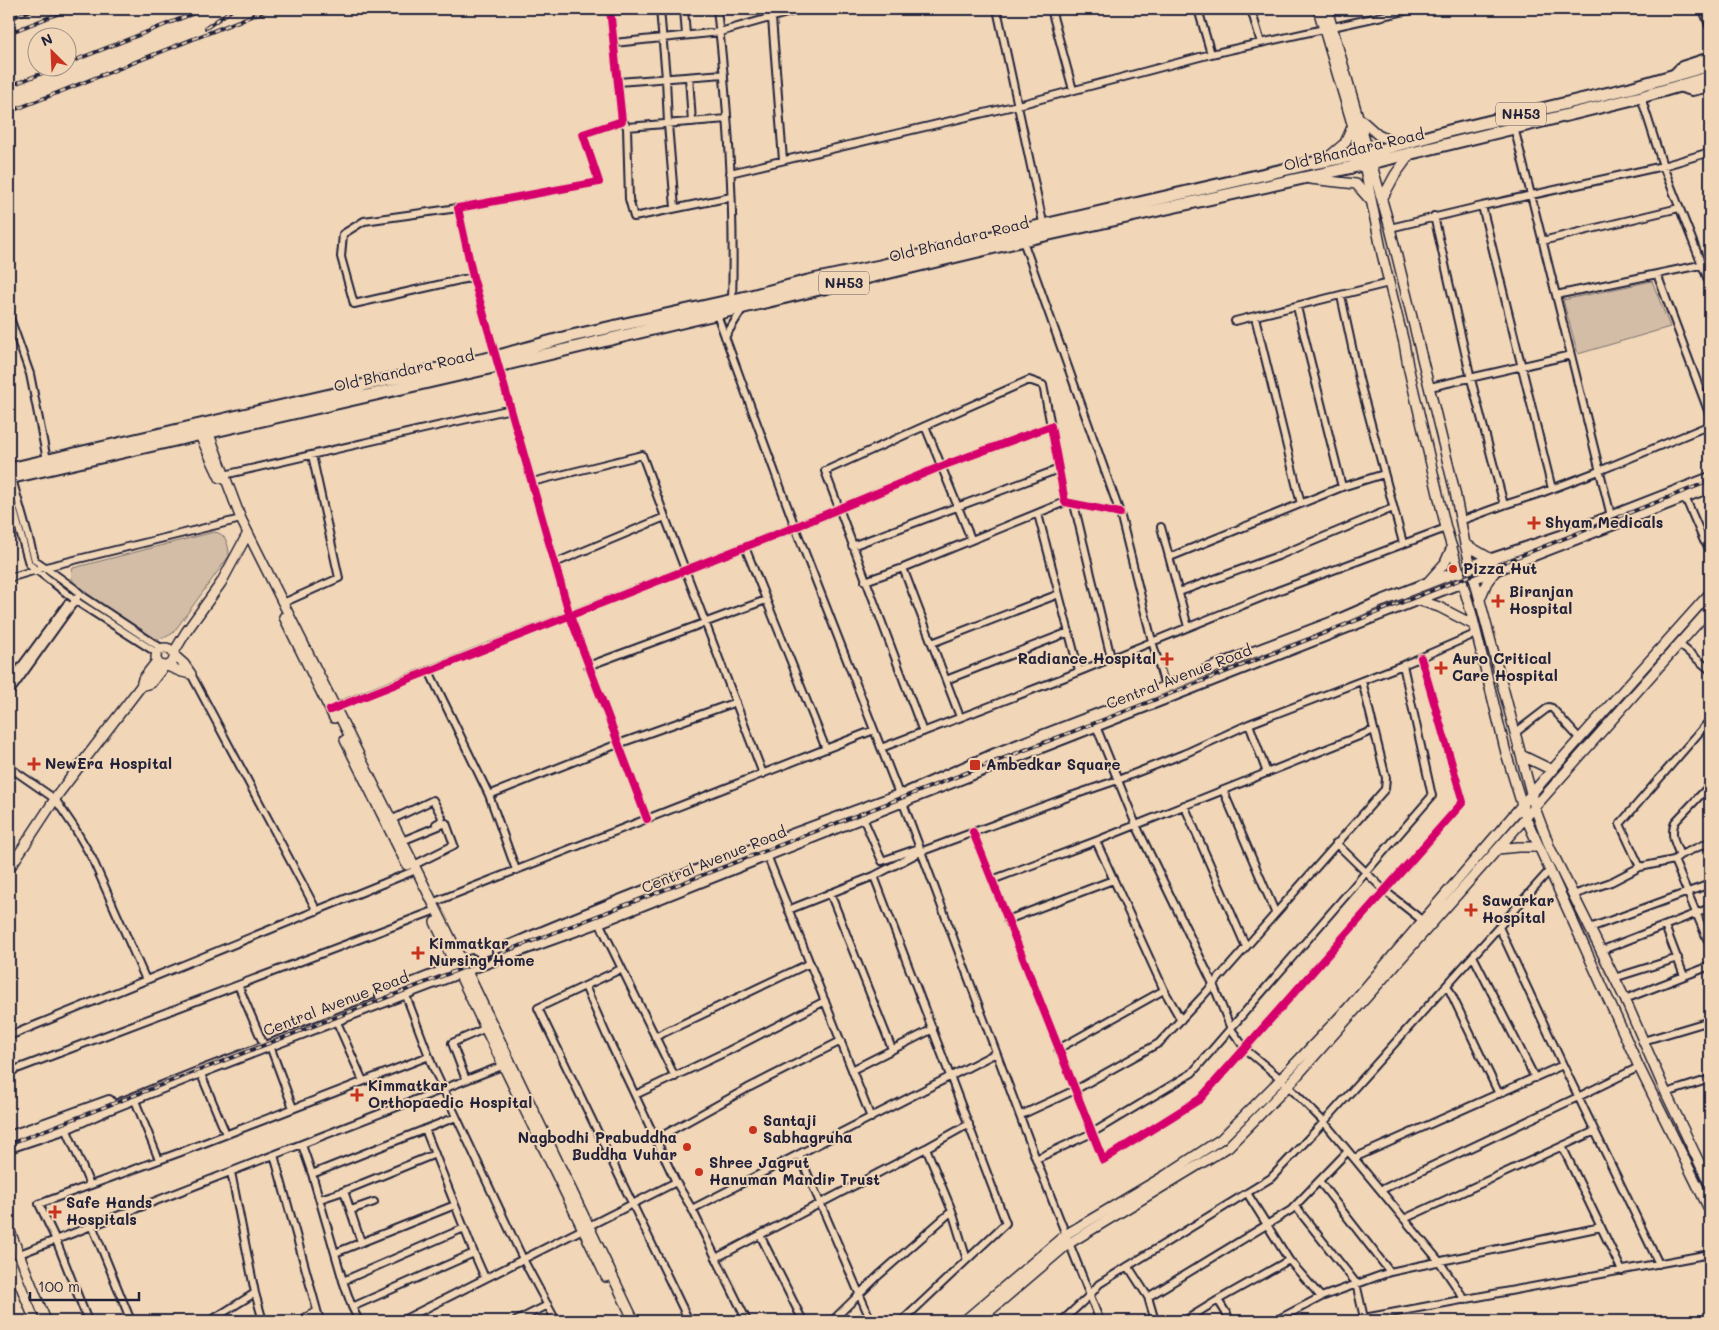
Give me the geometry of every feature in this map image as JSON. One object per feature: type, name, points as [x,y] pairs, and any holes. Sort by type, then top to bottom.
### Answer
[{"type":"highway","name":"NH53","points":[[1231,188],[1325,161],[1366,158],[1398,144],[1513,122],[1682,79],[1710,65]]},
{"type":"highway","points":[[1682,79],[1710,77]]},
{"type":"highway","name":"Old Bhandara Road","points":[[10,473],[497,361],[715,308],[732,305],[744,307],[1044,230],[1231,188],[1299,179],[1366,158],[1411,153],[1513,122],[1641,97],[1682,79]]},
{"type":"highway","name":"NH53","points":[[732,305],[1021,236]]},
{"type":"highway","name":"NH53","points":[[10,473],[14,468],[48,460],[202,430]]},
{"type":"main road","points":[[1318,9],[1328,29],[1366,158],[1382,199],[1390,228],[1455,492],[1465,544],[1467,574],[1475,629],[1506,754],[1526,818],[1629,1046],[1710,1211]]},
{"type":"main road","points":[[1327,9],[1328,29]]},
{"type":"main road","name":"NH53","points":[[1682,79],[1682,67],[1710,58]]},
{"type":"main road","name":"Old Bhandara Road","points":[[1682,79],[1692,90],[1710,86]]},
{"type":"main road","points":[[1356,121],[1378,135],[1398,144]]},
{"type":"main road","points":[[1325,161],[1345,143],[1356,121]]},
{"type":"main road","points":[[1382,199],[1395,175],[1411,153]]},
{"type":"main road","points":[[1366,158],[1372,201],[1389,283],[1446,528],[1452,547],[1480,599],[1535,808],[1550,848],[1625,999],[1666,1093],[1710,1185]]},
{"type":"main road","points":[[1299,179],[1330,180],[1356,184],[1372,201]]},
{"type":"main road","points":[[202,430],[224,475],[239,519]]},
{"type":"main road","points":[[202,430],[218,474],[239,519],[332,709],[414,869]]},
{"type":"main road","points":[[12,1134],[266,1045],[461,968],[560,925],[695,871],[901,799],[995,754],[1110,710],[1165,686],[1336,622],[1427,583],[1467,574],[1491,559],[1562,536],[1710,478]]},
{"type":"main road","name":"Central Avenue Road","points":[[9,1147],[66,1128],[134,1098],[266,1045],[405,993],[461,968],[599,922],[863,818],[901,799],[1096,726],[1418,600],[1467,574],[1497,568],[1710,487]]},
{"type":"main road","points":[[247,535],[283,603],[332,709],[401,840],[585,1228],[627,1321]]},
{"type":"main road","points":[[9,869],[55,800],[141,686],[142,678],[186,632],[220,583],[247,535]]},
{"type":"main road","points":[[1465,544],[1491,559]]},
{"type":"main road","points":[[1427,583],[1445,563],[1452,547]]},
{"type":"main road","points":[[1480,599],[1487,582],[1497,568]]},
{"type":"main road","points":[[978,1321],[1068,1244],[1228,1147],[1579,738],[1710,593]]},
{"type":"main road","points":[[1418,600],[1439,607],[1475,629]]},
{"type":"main road","points":[[964,1321],[1065,1235],[1166,1175],[1221,1139],[1284,1083],[1535,808],[1710,609]]},
{"type":"main road","points":[[165,656],[184,664],[191,674]]},
{"type":"main road","points":[[1521,755],[1552,770]]},
{"type":"main road","points":[[1498,849],[1538,847]]},
{"type":"main road","points":[[461,968],[502,1066],[634,1321]]},
{"type":"main road","points":[[1629,1046],[1643,1041]]},
{"type":"main road","points":[[1639,1067],[1652,1060]]},
{"type":"main road","points":[[9,1229],[11,1257],[35,1321]]},
{"type":"main road","points":[[11,1257],[46,1321]]},
{"type":"street","points":[[610,9],[622,121],[628,127],[629,199],[634,217],[731,196]]},
{"type":"street","points":[[660,9],[675,208]]},
{"type":"street","points":[[684,9],[686,36]]},
{"type":"street","points":[[717,9],[724,74],[734,238],[732,305]]},
{"type":"street","points":[[614,43],[720,32],[801,9]]},
{"type":"street","points":[[997,9],[1044,230]]},
{"type":"street","points":[[1051,9],[1073,90]]},
{"type":"street","points":[[1198,9],[1211,54]]},
{"type":"street","points":[[1251,9],[1261,43]]},
{"type":"street","points":[[730,173],[1018,105],[1211,54],[1414,9]]},
{"type":"street","points":[[1702,9],[1710,28]]},
{"type":"street","points":[[772,18],[783,160]]},
{"type":"street","points":[[618,82],[724,74]]},
{"type":"street","points":[[689,77],[692,122]]},
{"type":"street","points":[[1641,97],[1663,166],[1710,285]]},
{"type":"street","points":[[628,127],[727,119]]},
{"type":"street","points":[[472,277],[354,304],[341,257],[343,234],[364,221],[458,208],[599,182],[584,134],[622,121]]},
{"type":"street","points":[[1513,122],[1611,516]]},
{"type":"street","points":[[1390,228],[1530,194],[1663,166],[1710,152]]},
{"type":"street","points":[[1482,206],[1552,489]]},
{"type":"street","points":[[458,208],[472,277],[570,616],[647,819]]},
{"type":"street","points":[[1542,241],[1679,208]]},
{"type":"street","points":[[1434,216],[1471,379],[1504,505]]},
{"type":"street","points":[[1021,236],[1120,513],[1152,642],[1165,686]]},
{"type":"street","points":[[1556,295],[1710,263]]},
{"type":"street","points":[[1657,274],[1710,416]]},
{"type":"street","points":[[1235,321],[1389,283]]},
{"type":"street","points":[[1341,296],[1359,379],[1402,543]]},
{"type":"street","points":[[725,337],[744,307]]},
{"type":"street","points":[[1297,307],[1342,487]]},
{"type":"street","points":[[715,308],[795,527],[901,799],[1068,1244],[1100,1321]]},
{"type":"street","points":[[9,315],[30,374],[48,460]]},
{"type":"street","points":[[1255,317],[1301,504]]},
{"type":"street","points":[[1430,387],[1571,355]]},
{"type":"street","points":[[923,732],[825,471],[1028,380],[1043,385],[1065,502]]},
{"type":"street","points":[[224,475],[511,409]]},
{"type":"street","points":[[1460,521],[1599,471],[1710,425]]},
{"type":"street","points":[[925,426],[970,539]]},
{"type":"street","points":[[332,709],[745,547],[942,466],[1052,426]]},
{"type":"street","points":[[283,603],[339,578],[312,455]]},
{"type":"street","points":[[532,482],[642,455],[763,774]]},
{"type":"street","points":[[852,546],[1059,469]]},
{"type":"street","points":[[10,473],[35,560],[165,656]]},
{"type":"street","points":[[1170,557],[1342,487],[1384,474]]},
{"type":"street","points":[[9,493],[29,564],[74,599],[165,656]]},
{"type":"street","points":[[1686,497],[1704,541],[1710,549]]},
{"type":"street","points":[[865,581],[903,568],[970,539],[1065,502],[1120,513]]},
{"type":"street","points":[[1074,504],[1111,658]]},
{"type":"street","points":[[1179,592],[1278,556],[1393,508]]},
{"type":"street","points":[[1038,514],[1079,671]]},
{"type":"street","points":[[555,563],[665,517]]},
{"type":"street","points":[[9,578],[239,519]]},
{"type":"street","points":[[1161,527],[1188,627]]},
{"type":"street","points":[[881,748],[1402,543],[1446,528]]},
{"type":"street","points":[[745,547],[826,749]]},
{"type":"street","points":[[903,568],[960,718]]},
{"type":"street","points":[[9,693],[78,592]]},
{"type":"street","points":[[932,643],[1059,594]]},
{"type":"street","points":[[9,683],[74,599]]},
{"type":"street","points":[[588,666],[766,600]]},
{"type":"street","points":[[863,818],[882,862],[973,832],[1068,796],[1118,780],[1186,753],[1248,724],[1421,658],[1475,629]]},
{"type":"street","points":[[946,680],[1069,632]]},
{"type":"street","points":[[1679,644],[1710,670]]},
{"type":"street","points":[[973,832],[1103,1160],[1200,1099],[1246,1050],[1463,802],[1421,658]]},
{"type":"street","points":[[1036,1159],[1092,1133],[1192,1073],[1432,796],[1403,665]]},
{"type":"street","points":[[430,671],[489,795],[516,870]]},
{"type":"street","points":[[191,674],[317,911]]},
{"type":"street","points":[[1020,1115],[1075,1090],[1159,1043],[1385,789],[1386,778],[1362,681]]},
{"type":"street","points":[[489,795],[618,744],[736,702]]},
{"type":"street","points":[[1515,733],[1549,707],[1579,738]]},
{"type":"street","points":[[1640,868],[1620,824],[1710,720]]},
{"type":"street","points":[[1248,724],[1267,773]]},
{"type":"street","points":[[1096,726],[1136,825],[1213,984],[1231,1029],[1246,1050],[1284,1083],[1324,1122],[1439,1261],[1465,1300]]},
{"type":"street","points":[[9,1072],[238,985],[432,907],[516,870],[874,730]]},
{"type":"street","points":[[992,880],[1096,841],[1374,730]]},
{"type":"street","points":[[9,767],[55,800],[74,827],[92,858],[146,980]]},
{"type":"street","points":[[1680,855],[1672,829],[1675,822],[1710,785]]},
{"type":"street","points":[[1222,790],[1275,912]]},
{"type":"street","points":[[391,820],[432,800],[435,801],[442,821],[401,840]]},
{"type":"street","points":[[1184,805],[1246,947]]},
{"type":"street","points":[[9,1036],[317,911],[414,869],[454,845],[446,823],[401,840]]},
{"type":"street","points":[[1096,841],[1164,990],[1181,1020]]},
{"type":"street","points":[[1573,895],[1611,882],[1640,868],[1674,860],[1680,855],[1710,842]]},
{"type":"street","points":[[1336,844],[1385,891],[1423,921]]},
{"type":"street","points":[[788,910],[874,876],[919,850]]},
{"type":"street","points":[[767,855],[871,1118]]},
{"type":"street","points":[[1674,860],[1710,944]]},
{"type":"street","points":[[1062,1321],[1099,1284],[1271,1178],[1324,1122],[1549,871]]},
{"type":"street","points":[[874,876],[1006,1223],[902,1321]]},
{"type":"street","points":[[1008,920],[1113,880]]},
{"type":"street","points":[[1590,928],[1710,884]]},
{"type":"street","points":[[830,893],[892,1049]]},
{"type":"street","points":[[1600,951],[1710,908]]},
{"type":"street","points":[[599,922],[675,1077]]},
{"type":"street","points":[[1665,926],[1684,976]]},
{"type":"street","points":[[1499,927],[1594,1131],[1660,1264]]},
{"type":"street","points":[[1473,956],[1535,1078]]},
{"type":"street","points":[[1614,978],[1678,958]]},
{"type":"street","points":[[655,1037],[810,963]]},
{"type":"street","points":[[1625,999],[1710,966]]},
{"type":"street","points":[[621,969],[538,1008],[689,1321]]},
{"type":"street","points":[[238,985],[293,1108]]},
{"type":"street","points":[[1447,985],[1498,1094]]},
{"type":"street","points":[[586,986],[676,1182],[692,1209],[747,1321]]},
{"type":"street","points":[[1058,1049],[1164,990]]},
{"type":"street","points":[[405,993],[443,1089],[523,1259],[556,1321]]},
{"type":"street","points":[[635,1095],[675,1077],[825,1001]]},
{"type":"street","points":[[336,1020],[363,1081]]},
{"type":"street","points":[[1643,1041],[1710,1021]]},
{"type":"street","points":[[466,1080],[452,1043],[486,1028]]},
{"type":"street","points":[[852,1070],[932,1029]]},
{"type":"street","points":[[656,1139],[748,1088],[841,1041]]},
{"type":"street","points":[[692,1209],[996,1053]]},
{"type":"street","points":[[88,1321],[56,1240],[39,1204],[429,1056]]},
{"type":"street","points":[[1354,1158],[1563,1065]]},
{"type":"street","points":[[11,1257],[502,1066]]},
{"type":"street","points":[[1381,1190],[1639,1067]]},
{"type":"street","points":[[200,1072],[226,1134]]},
{"type":"street","points":[[1666,1093],[1710,1079]]},
{"type":"street","points":[[134,1098],[159,1160]]},
{"type":"street","points":[[312,1174],[456,1117]]},
{"type":"street","points":[[716,1258],[821,1204],[968,1124]]},
{"type":"street","points":[[66,1128],[90,1185]]},
{"type":"street","points":[[425,1129],[485,1278]]},
{"type":"street","points":[[1404,1219],[1594,1131]]},
{"type":"street","points":[[302,1145],[320,1199],[343,1281],[359,1321]]},
{"type":"street","points":[[1562,1146],[1622,1271]]},
{"type":"street","points":[[926,1148],[952,1211],[967,1260]]},
{"type":"street","points":[[1148,1297],[1295,1206],[1348,1151]]},
{"type":"street","points":[[320,1199],[435,1154]]},
{"type":"street","points":[[799,1154],[872,1321]]},
{"type":"street","points":[[274,1155],[320,1321]]},
{"type":"street","points":[[231,1172],[255,1293],[263,1321]]},
{"type":"street","points":[[1319,1181],[1390,1272]]},
{"type":"street","points":[[401,1321],[676,1182]]},
{"type":"street","points":[[344,1191],[361,1242]]},
{"type":"street","points":[[1247,1194],[1289,1260],[1321,1297]]},
{"type":"street","points":[[351,1210],[374,1202]]},
{"type":"street","points":[[335,1253],[455,1205]]},
{"type":"street","points":[[1295,1206],[1356,1283],[1364,1318]]},
{"type":"street","points":[[832,1321],[878,1276],[952,1211]]},
{"type":"street","points":[[92,1225],[131,1321]]},
{"type":"street","points":[[343,1281],[464,1228]]},
{"type":"street","points":[[1275,1321],[1321,1297],[1390,1272],[1601,1228]]},
{"type":"street","points":[[760,1235],[803,1321]]},
{"type":"street","points":[[352,1307],[474,1253]]},
{"type":"street","points":[[1357,1321],[1364,1318],[1710,1254]]},
{"type":"street","points":[[1184,1321],[1289,1260]]},
{"type":"street","points":[[1128,1266],[1148,1297],[1155,1321]]},
{"type":"street","points":[[210,1321],[255,1293]]},
{"type":"street","points":[[1218,1300],[1231,1321]]},
{"type":"street","points":[[516,1321],[548,1305]]},
{"type":"street","points":[[299,1321],[317,1311]]},
{"type":"shaded area","points":[[1652,281],[1670,327],[1578,354],[1563,300]]},
{"type":"shaded area","points":[[214,532],[226,540],[229,556],[173,633],[165,637],[151,638],[84,593],[71,576],[73,568]]},
{"type":"railway","points":[[9,19],[35,9]]},
{"type":"railway","points":[[9,33],[70,9]]},
{"type":"railway","points":[[78,59],[205,9]]},
{"type":"railway","points":[[206,28],[233,9]]},
{"type":"railway","points":[[9,112],[269,9]]},
{"type":"railway","points":[[9,86],[30,78]]},
{"type":"railway","points":[[9,1144],[1167,695],[1710,481]]},
{"type":"cycle path","points":[[610,9],[622,121],[583,134],[599,182],[458,208],[473,277],[570,616],[647,819]]},
{"type":"cycle path","points":[[330,710],[795,527],[942,466],[1051,426],[1065,502],[1120,513]]},
{"type":"cycle path","points":[[973,832],[1103,1160],[1200,1099],[1463,802],[1421,658]]},
{"type":"place","name":"Shyam Medicals","points":[[1534,523]]},
{"type":"place","name":"Pizza Hut","points":[[1453,569]]},
{"type":"place","name":"Biranjan Hospital","points":[[1498,601]]},
{"type":"place","name":"Radiance Hospital","points":[[1167,659]]},
{"type":"place","name":"Auro Critical Care Hospital","points":[[1441,668]]},
{"type":"place","name":"NewEra Hospital","points":[[34,764]]},
{"type":"place","name":"Ambedkar Square","points":[[975,765]]},
{"type":"place","name":"Sawarkar Hospital","points":[[1471,910]]},
{"type":"place","name":"Kimmatkar Nursing Home","points":[[418,953]]},
{"type":"place","name":"Kimmatkar Orthopaedic Hospital","points":[[357,1095]]},
{"type":"place","name":"Santaji Sabhagruha","points":[[753,1130]]},
{"type":"place","name":"Nagbodhi Prabuddha Buddha Vuhar","points":[[687,1147]]},
{"type":"place","name":"Shree Jagrut Hanuman Mandir Trust","points":[[699,1172]]},
{"type":"place","name":"Safe Hands Hospitals","points":[[55,1212]]}]
